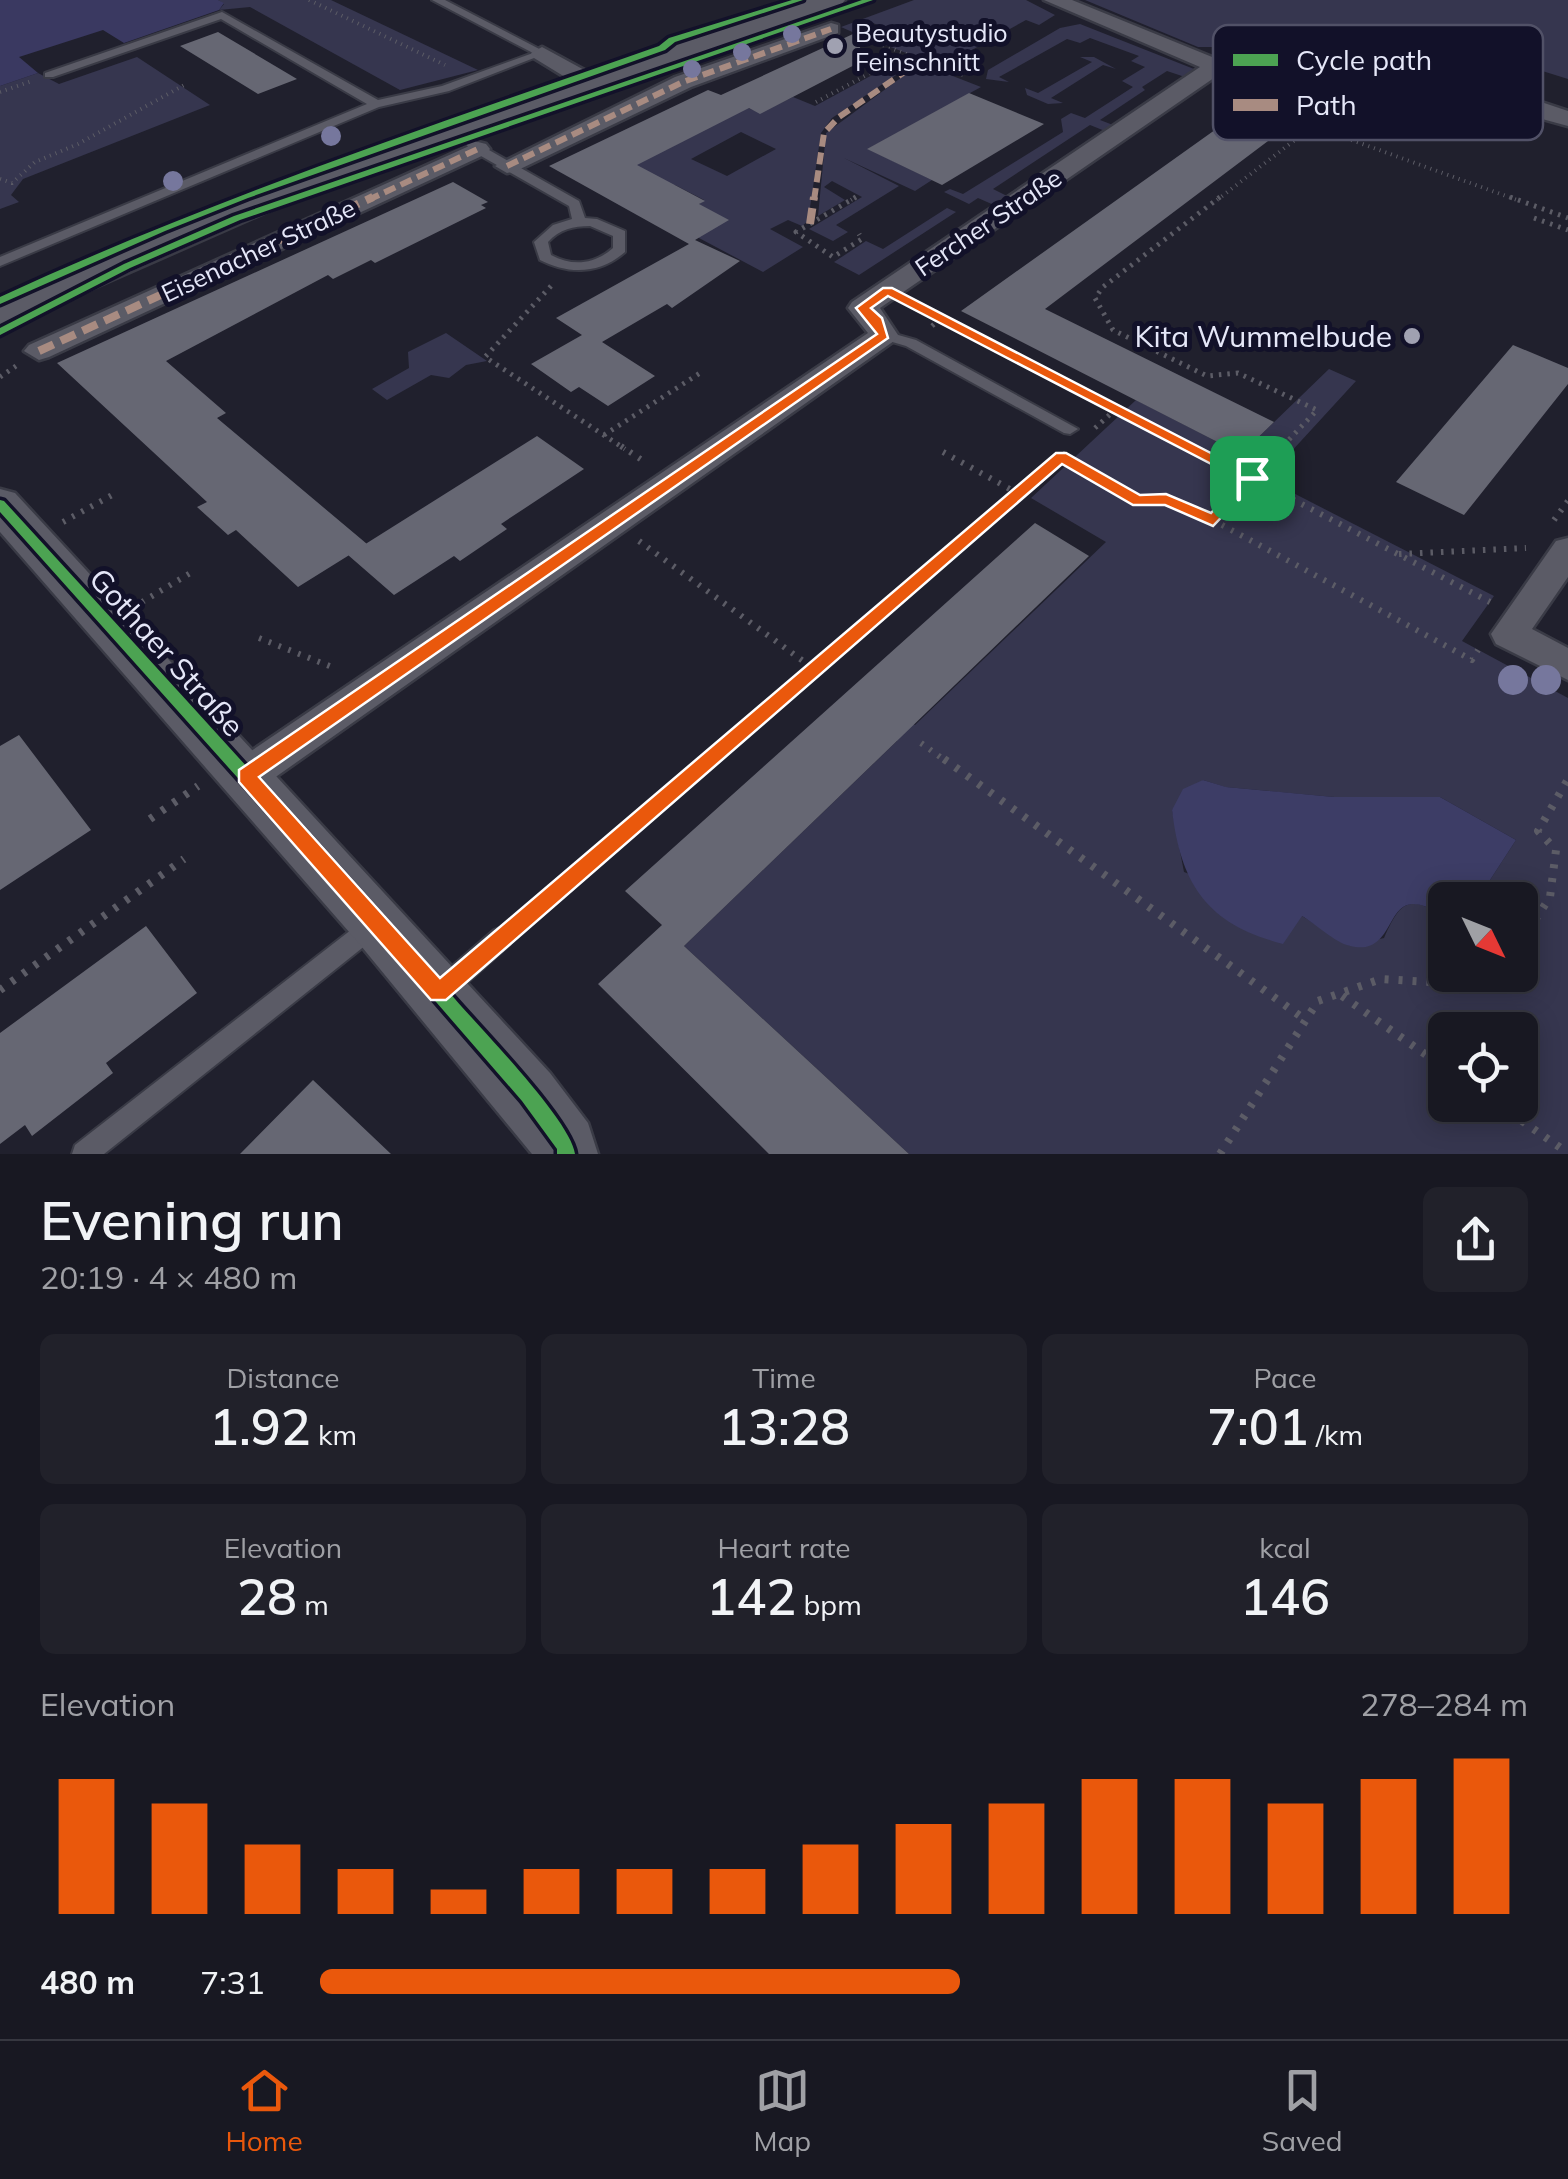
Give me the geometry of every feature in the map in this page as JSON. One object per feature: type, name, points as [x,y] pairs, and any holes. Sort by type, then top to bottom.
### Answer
[{"type":"street","name":"Eisenacher Straße","points":[[39,351],[591,83],[832,0]]},
{"type":"street","points":[[1054,0],[1213,65]]},
{"type":"street","points":[[507,166],[683,82],[838,30]]},
{"type":"street","points":[[542,53],[591,83]]},
{"type":"street","name":"Fercher Straße","points":[[884,335],[875,318],[862,308],[1213,68]]},
{"type":"street","name":"Fercher Straße","points":[[1543,111],[1568,119]]},
{"type":"street","name":"Eisenacher Straße","points":[[0,318],[188,229],[467,140]]},
{"type":"street","name":"Gothaer Straße","points":[[246,776],[884,335]]},
{"type":"street","name":"Gothaer Straße","points":[[16,522],[439,992],[528,1095],[565,1146],[566,1154]]},
{"type":"street","points":[[1564,556],[1515,626],[1568,665]]},
{"type":"lane","points":[[437,0],[542,53]]},
{"type":"lane","points":[[49,75],[222,15],[376,104]]},
{"type":"lane","points":[[0,262],[376,104],[473,80],[542,53]]},
{"type":"lane","points":[[467,140],[574,204],[579,222]]},
{"type":"lane","points":[[579,222],[614,228],[622,241],[620,249],[604,262],[569,266],[545,257],[540,242],[554,229],[579,222]]},
{"type":"lane","points":[[884,335],[912,343],[1077,433]]},
{"type":"lane","points":[[84,1154],[378,922]]},
{"type":"lane","points":[[439,992],[502,938]]},
{"type":"path","points":[[309,0],[473,80]]},
{"type":"path","points":[[838,30],[966,76]]},
{"type":"path","points":[[860,37],[867,33]]},
{"type":"path","points":[[816,102],[905,54]]},
{"type":"path","points":[[0,179],[12,183],[35,162],[78,144],[186,84]]},
{"type":"path","points":[[1213,520],[1318,410],[1238,373],[1207,376],[1113,330],[1095,298],[1102,287],[1295,140]]},
{"type":"path","points":[[1352,140],[1568,218]]},
{"type":"path","points":[[856,197],[796,232],[834,256],[862,239],[859,234]]},
{"type":"path","points":[[1534,218],[1568,230]]},
{"type":"path","points":[[569,266],[485,358],[648,464]]},
{"type":"path","points":[[888,290],[1399,554],[1515,626]]},
{"type":"path","points":[[604,435],[700,374]]},
{"type":"path","points":[[1077,433],[1117,408]]},
{"type":"path","points":[[502,938],[1073,447]]},
{"type":"path","points":[[944,452],[1018,494]]},
{"type":"path","points":[[1061,457],[1138,501],[1166,500],[1213,520],[1472,660],[1490,632],[1515,626]]},
{"type":"path","points":[[16,522],[114,494]]},
{"type":"path","points":[[614,522],[815,670]]},
{"type":"path","points":[[1399,554],[1518,547],[1564,556]]},
{"type":"path","points":[[107,622],[192,572]]},
{"type":"path","points":[[258,638],[345,672]]},
{"type":"path","points":[[921,743],[1306,1021]]},
{"type":"path","points":[[1538,915],[1550,897],[1556,850],[1538,831],[1568,779]]},
{"type":"path","points":[[1,988],[184,859]]},
{"type":"path","points":[[1220,1154],[1318,1002],[1381,979],[1428,982]]},
{"type":"path","points":[[1341,996],[1428,1056]]},
{"type":"path","points":[[1523,1122],[1568,1153]]},
{"type":"shaded area","points":[[0,0],[224,3],[219,10],[124,43],[103,30],[19,57],[38,73],[0,86]]},
{"type":"shaded area","points":[[218,0],[331,0],[478,70],[400,90],[250,7],[219,10],[224,4]]},
{"type":"shaded area","points":[[914,0],[1026,0],[1055,15],[1039,25],[1026,20],[970,51],[981,57],[955,72],[865,37],[887,29],[873,23],[857,34],[841,27]]},
{"type":"shaded area","points":[[1085,0],[1568,0],[1568,79],[1543,71],[1543,25],[1213,25],[1213,47],[1198,47]]},
{"type":"shaded area","points":[[1080,24],[1194,69],[1185,77],[1167,71],[1142,87],[1145,90],[1100,120],[1113,125],[1105,131],[1090,125],[993,189],[1007,196],[994,205],[978,198],[969,204],[944,192],[950,189],[963,194],[1063,132],[1061,119],[1071,113],[1085,118],[1133,87],[1122,81],[1145,67],[1131,61],[1139,56],[1090,38],[1080,43],[1067,39],[999,77],[1009,82],[986,79],[988,70],[1060,28]]},
{"type":"shaded area","points":[[137,57],[210,105],[23,179],[11,195],[19,202],[0,209],[0,86],[38,73],[59,84]]},
{"type":"shaded area","points":[[904,57],[981,87],[868,149],[932,180],[915,191],[844,158],[899,186],[836,225],[848,232],[833,241],[809,229],[862,197],[832,181],[824,187],[845,200],[818,216],[826,133],[906,74]]},
{"type":"shaded area","points":[[1080,57],[1094,57],[1116,69],[1103,65],[1051,98],[1063,103],[1048,104],[1027,95],[1025,88],[1038,93],[1092,62]]},
{"type":"shaded area","points":[[900,60],[902,71],[832,118],[821,133],[808,221],[802,226],[788,220],[770,229],[803,247],[763,272],[699,238],[699,204],[704,200],[675,185],[668,188],[626,165],[661,148],[666,150],[744,106],[760,113],[793,97],[815,106]],"holes":[[[741,132],[776,149],[727,176],[691,159]]]},
{"type":"shaded area","points":[[947,208],[956,212],[859,275],[834,262],[866,241],[883,249]]},
{"type":"shaded area","points":[[446,333],[487,361],[466,365],[449,378],[431,375],[387,400],[372,389],[409,368],[408,352]]},
{"type":"shaded area","points":[[1329,369],[1356,381],[1266,479],[1494,596],[1462,641],[1568,698],[1568,1154],[909,1154],[684,946],[897,741],[895,712],[915,725],[1106,542],[1031,498],[1136,400],[1241,454]],"holes":[[[1203,780],[1225,787],[1334,797],[1440,797],[1516,840],[1489,882],[1538,882],[1538,992],[1428,992],[1428,908],[1423,906],[1402,908],[1384,938],[1350,946],[1302,916],[1184,872],[1172,810]]]},
{"type":"shaded area","points":[[1203,780],[1226,787],[1334,797],[1440,797],[1516,840],[1489,882],[1428,882],[1428,908],[1409,904],[1400,910],[1378,941],[1367,947],[1344,944],[1302,916],[1283,944],[1235,925],[1202,898],[1182,860],[1176,836],[1172,810],[1183,789]]},
{"type":"building","points":[[218,32],[297,79],[258,94],[180,46]]},
{"type":"building","points":[[853,34],[866,59],[760,114],[749,108],[637,165],[705,201],[699,204],[729,220],[695,240],[740,261],[672,308],[667,304],[602,342],[655,376],[608,406],[579,387],[571,392],[531,364],[582,335],[556,318],[689,244],[549,166],[708,90],[721,95]]},
{"type":"building","points":[[969,93],[1044,124],[942,185],[867,149]]},
{"type":"building","points":[[1213,131],[1213,140],[1269,140],[1045,309],[1274,422],[1241,454],[961,311]]},
{"type":"building","points":[[453,182],[488,202],[481,205],[486,208],[375,263],[371,260],[333,279],[328,275],[166,361],[226,413],[217,418],[367,544],[298,587],[236,530],[228,535],[197,507],[207,502],[57,363]]},
{"type":"building","points":[[1513,345],[1568,368],[1568,384],[1464,515],[1396,482]]},
{"type":"building","points":[[537,436],[584,469],[501,524],[507,529],[460,561],[454,556],[394,595],[348,555]]},
{"type":"building","points":[[1035,523],[1089,556],[684,946],[909,1154],[769,1154],[598,984],[662,925],[625,891]]},
{"type":"building","points":[[19,735],[91,830],[0,890],[0,746]]},
{"type":"building","points":[[146,926],[197,993],[106,1063],[113,1073],[32,1136],[25,1125],[0,1144],[0,1033]]},
{"type":"building","points":[[313,1080],[391,1154],[240,1154]]},
{"type":"marked path","points":[[507,166],[683,82],[831,29]]},
{"type":"marked path","points":[[810,224],[824,133],[839,117],[906,71],[899,57]]},
{"type":"marked path","points":[[39,351],[478,149]]},
{"type":"cycle path","points":[[0,301],[244,196],[662,48],[672,40],[799,0]]},
{"type":"cycle path","points":[[0,332],[127,266],[237,218],[869,0]]},
{"type":"cycle path","points":[[0,504],[528,1095],[565,1146],[566,1154]]},
{"type":"place","name":"Beautystudio Feinschnitt","points":[[835,46]]},
{"type":"place","name":"Kita Wummelbude","points":[[1412,336]]},
{"type":"route","points":[[888,290],[1252,478],[1213,520],[1166,500],[1138,501],[1061,457],[439,992],[246,776],[884,335],[875,318],[862,308],[888,290]]}]
